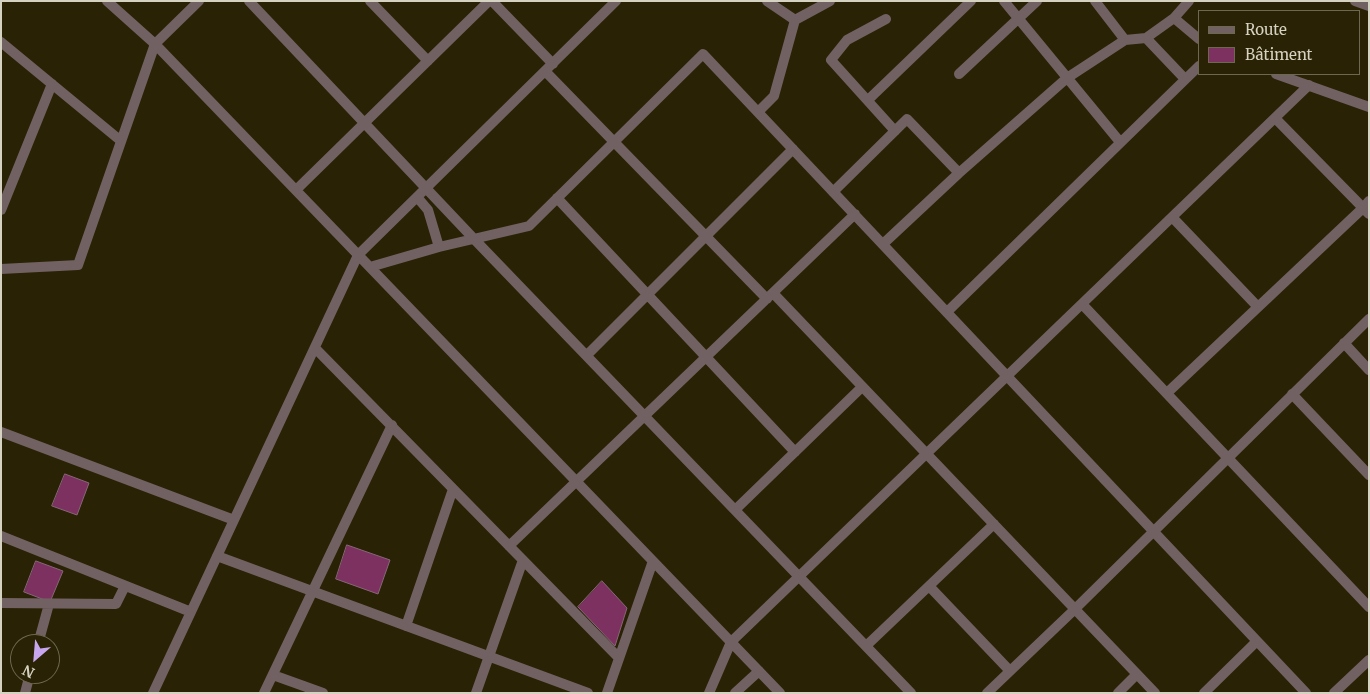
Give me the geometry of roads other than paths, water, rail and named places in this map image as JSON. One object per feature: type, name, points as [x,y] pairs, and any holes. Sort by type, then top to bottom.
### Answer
[{"type":"street","points":[[107,1],[155,44],[780,693]]},
{"type":"street","points":[[1,269],[78,265],[155,44],[199,1]]},
{"type":"street","points":[[249,1],[427,187],[475,240],[587,354],[910,693]]},
{"type":"street","points":[[370,1],[428,61]]},
{"type":"street","points":[[296,190],[490,1],[614,142],[706,236],[862,387],[1155,693]]},
{"type":"street","points":[[153,693],[358,255],[616,1]]},
{"type":"street","points":[[767,1],[795,20]]},
{"type":"street","points":[[758,112],[774,96],[795,20],[830,1]]},
{"type":"street","points":[[868,100],[972,1]]},
{"type":"street","points":[[1004,1],[1120,142]]},
{"type":"street","points":[[959,74],[1037,1]]},
{"type":"street","points":[[1095,1],[1125,40]]},
{"type":"street","points":[[883,244],[959,173],[1067,78],[1125,40],[1146,38],[1174,18],[1189,1]]},
{"type":"street","points":[[1356,1],[1369,6]]},
{"type":"street","points":[[1174,18],[1198,38]]},
{"type":"street","points":[[886,19],[847,40],[831,60],[895,131]]},
{"type":"street","points":[[1146,38],[1185,79]]},
{"type":"street","points":[[1,42],[121,141]]},
{"type":"street","points":[[370,267],[439,247],[529,226],[704,54],[1306,693]]},
{"type":"street","points":[[947,312],[1198,67]]},
{"type":"street","points":[[1279,75],[1369,107]]},
{"type":"street","points":[[1,210],[52,84]]},
{"type":"street","points":[[709,693],[731,642],[1309,85]]},
{"type":"street","points":[[1167,393],[1367,207],[1275,118]]},
{"type":"street","points":[[834,192],[907,119],[959,173]]},
{"type":"street","points":[[587,354],[793,149]]},
{"type":"street","points":[[417,198],[428,210],[439,247]]},
{"type":"street","points":[[557,198],[795,452]]},
{"type":"street","points":[[509,546],[855,214]]},
{"type":"street","points":[[1172,217],[1258,307]]},
{"type":"street","points":[[1082,304],[1369,607]]},
{"type":"street","points":[[988,693],[1369,319]]},
{"type":"street","points":[[1344,343],[1369,370]]},
{"type":"street","points":[[315,348],[619,658]]},
{"type":"street","points":[[735,510],[862,387]]},
{"type":"street","points":[[1292,394],[1369,475]]},
{"type":"street","points":[[264,693],[392,425]]},
{"type":"street","points":[[1,432],[234,520]]},
{"type":"street","points":[[406,626],[453,489]]},
{"type":"street","points":[[866,646],[994,524]]},
{"type":"street","points":[[1,536],[191,612]]},
{"type":"street","points":[[217,556],[588,693]]},
{"type":"street","points":[[476,693],[523,560]]},
{"type":"street","points":[[606,693],[653,561]]},
{"type":"street","points":[[1,603],[116,604],[125,586]]},
{"type":"street","points":[[929,586],[1010,671]]},
{"type":"street","points":[[41,634],[49,604]]},
{"type":"street","points":[[1204,693],[1258,641]]},
{"type":"street","points":[[1334,693],[1369,660]]},
{"type":"street","points":[[735,693],[759,671]]},
{"type":"street","points":[[1118,693],[1137,674]]},
{"type":"street","points":[[273,675],[323,693]]}]
